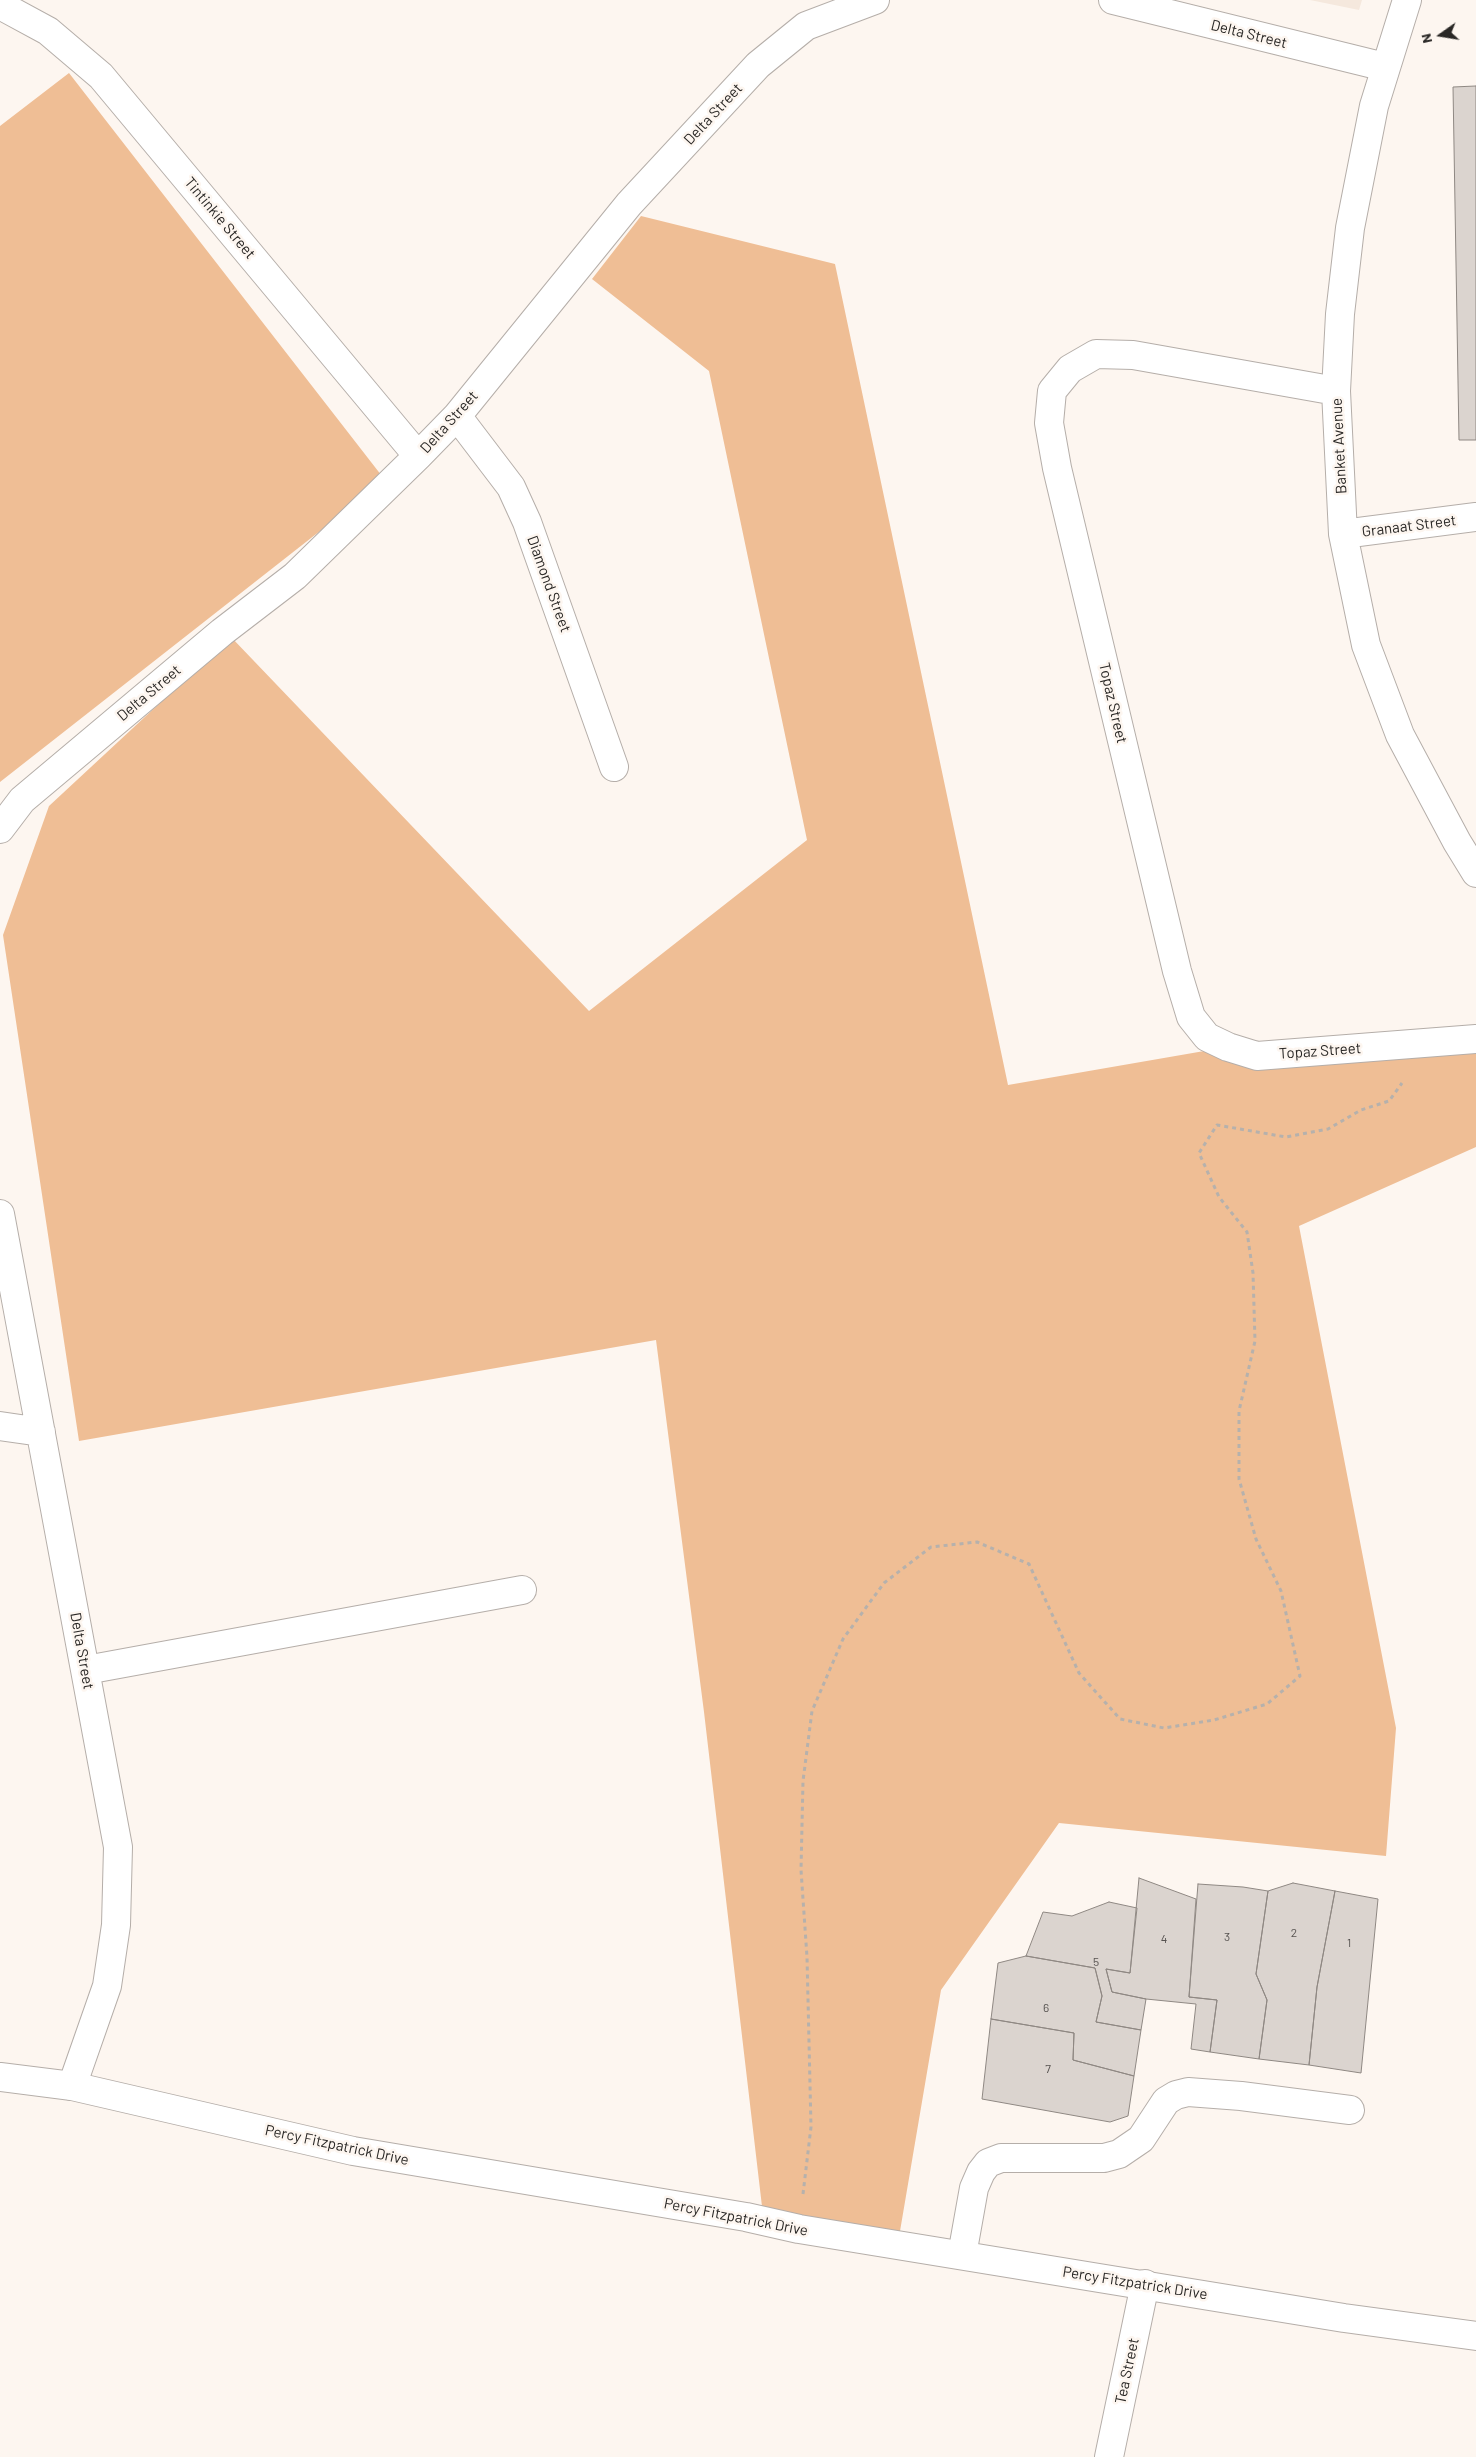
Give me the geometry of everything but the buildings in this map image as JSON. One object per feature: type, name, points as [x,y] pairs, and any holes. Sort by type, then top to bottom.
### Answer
[{"type":"street","name":"Delta Street","points":[[0,829],[22,800],[222,632],[295,576],[418,456],[457,416],[629,204],[758,65],[806,26],[875,0]]},
{"type":"street","name":"Delta Street","points":[[1112,0],[1385,67]]},
{"type":"street","name":"Banket Avenue","points":[[1408,0],[1385,67],[1372,115],[1350,228],[1340,314],[1336,391],[1343,534],[1366,645],[1400,735],[1457,842],[1476,873]]},
{"type":"street","name":"Tintinkie Street","points":[[0,5],[48,31],[101,76],[418,456]]},
{"type":"street","name":"Topaz Street","points":[[1336,391],[1133,355],[1096,354],[1070,368],[1052,391],[1049,423],[1057,468],[1174,961],[1191,1017],[1207,1037],[1228,1047],[1257,1056],[1476,1039]]},
{"type":"street","name":"Diamond Street","points":[[457,416],[511,487],[527,522],[614,767]]},
{"type":"street","name":"Granaat Street","points":[[1343,534],[1476,517]]},
{"type":"street","name":"Delta Street","points":[[0,1214],[118,1847],[116,1925],[107,1986],[72,2086]]},
{"type":"street","points":[[0,1426],[41,1432]]},
{"type":"street","points":[[86,1670],[522,1590]]},
{"type":"street","name":"Percy Fitzpatrick Drive","points":[[0,2076],[72,2086],[353,2151],[741,2216],[799,2230],[1145,2284],[1344,2318],[1476,2336]]},
{"type":"street","points":[[962,2255],[974,2188],[981,2172],[988,2164],[1001,2158],[1104,2158],[1119,2154],[1141,2139],[1166,2101],[1176,2095],[1188,2092],[1241,2096],[1350,2110]]},
{"type":"street","name":"Tea Street","points":[[1110,2457],[1145,2284]]},
{"type":"path","points":[[799,2230],[811,2127],[807,1957],[801,1870],[803,1781],[812,1711],[843,1639],[884,1583],[930,1547],[977,1542],[1028,1564],[1079,1673],[1120,1719],[1164,1728],[1214,1720],[1267,1704],[1300,1676],[1280,1591],[1256,1539],[1239,1479],[1239,1411],[1255,1341],[1253,1273],[1247,1232],[1219,1197],[1199,1153],[1217,1125],[1286,1137],[1328,1129],[1361,1110],[1389,1101],[1431,1043]]},
{"type":"shaded area","points":[[1310,0],[1362,0],[1359,10]]},
{"type":"shaded area","points":[[69,73],[385,480],[0,782],[0,126]]},
{"type":"shaded area","points":[[641,216],[835,264],[1008,1085],[1210,1050],[1476,1048],[1476,1147],[1299,1226],[1396,1728],[1386,1856],[1059,1823],[941,1990],[899,2237],[763,2215],[704,1712],[656,1340],[79,1441],[3,935],[49,806],[231,637],[589,1011],[807,840],[709,371],[592,279]]}]
